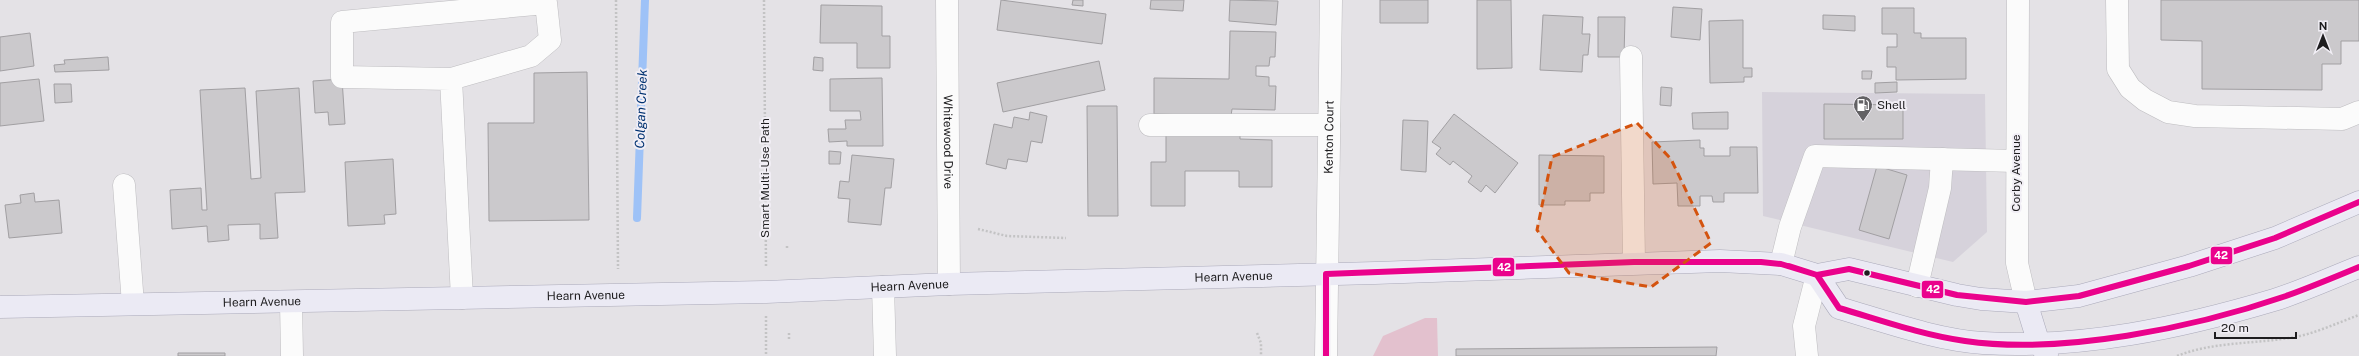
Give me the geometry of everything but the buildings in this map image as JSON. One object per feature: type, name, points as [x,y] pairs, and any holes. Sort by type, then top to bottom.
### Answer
[{"type":"main road","name":"Hearn Avenue","points":[[0,307],[766,292],[949,284],[1326,274],[1720,260],[1781,264],[1817,275],[1850,269],[1917,286],[1981,299],[2026,302],[2079,296],[2189,266],[2275,238],[2359,202]]},
{"type":"main road","points":[[1817,275],[1839,308],[1955,339],[2041,352],[2086,340],[2172,327],[2275,299],[2359,267]]},
{"type":"main road","name":"Corby Avenue","points":[[2026,302],[2041,352]]},
{"type":"street","name":"Whitewood Drive","points":[[947,0],[949,284]]},
{"type":"street","name":"Kenton Court","points":[[1326,356],[1330,0]]},
{"type":"street","name":"Corby Avenue","points":[[2018,0],[2016,160],[2017,263],[2026,302]]},
{"type":"street","points":[[2116,0],[2118,69],[2130,88],[2145,100],[2168,112],[2195,116],[2342,119],[2359,112]]},
{"type":"street","points":[[546,3],[550,40],[531,56],[451,79],[342,77],[342,22],[546,3]]},
{"type":"street","points":[[1631,57],[1634,262]]},
{"type":"street","points":[[451,79],[462,298]]},
{"type":"street","points":[[1150,125],[1329,124]]},
{"type":"street","points":[[1781,264],[1790,227],[1815,156],[2016,160]]},
{"type":"street","points":[[1917,286],[1940,188],[1942,159]]},
{"type":"street","points":[[124,185],[133,304]]},
{"type":"street","points":[[1807,356],[1804,326],[1817,275]]},
{"type":"street","points":[[883,287],[885,356]]},
{"type":"street","points":[[291,302],[292,356]]},
{"type":"path","points":[[616,0],[619,294]]},
{"type":"path","name":"Smart Multi-Use Path","points":[[764,0],[766,356]]},
{"type":"path","points":[[978,229],[1007,236],[1066,238]]},
{"type":"path","points":[[2176,356],[2231,343],[2290,338],[2359,316]]},
{"type":"path","points":[[789,333],[789,339]]},
{"type":"path","points":[[1257,334],[1260,343],[1261,356]]},
{"type":"highlighted area","points":[[1637,123],[1671,159],[1711,243],[1651,287],[1569,273],[1537,230],[1552,157]]},
{"type":"shaded area","points":[[1762,92],[1985,94],[1987,232],[1953,262],[1763,216]]},
{"type":"shaded area","points":[[1425,318],[1437,318],[1438,356],[1373,356],[1383,336]]},
{"type":"waterway","name":"Colgan Creek","points":[[637,218],[645,0]]},
{"type":"transit line","name":"42","points":[[1789,266],[1817,275],[1849,269],[1957,295],[2026,302],[2079,296],[2189,266],[2275,238],[2359,202]]},
{"type":"transit line","name":"42","points":[[1326,274],[1634,262],[1761,262],[1781,264],[1817,275],[1839,308],[1901,327],[1965,341],[2003,344],[2043,344],[2127,336],[2169,328],[2249,308],[2314,286],[2359,267]]},
{"type":"transit line","name":"42","points":[[1326,274],[1326,356]]},
{"type":"place","name":"Shell","points":[[1863,122]]}]
